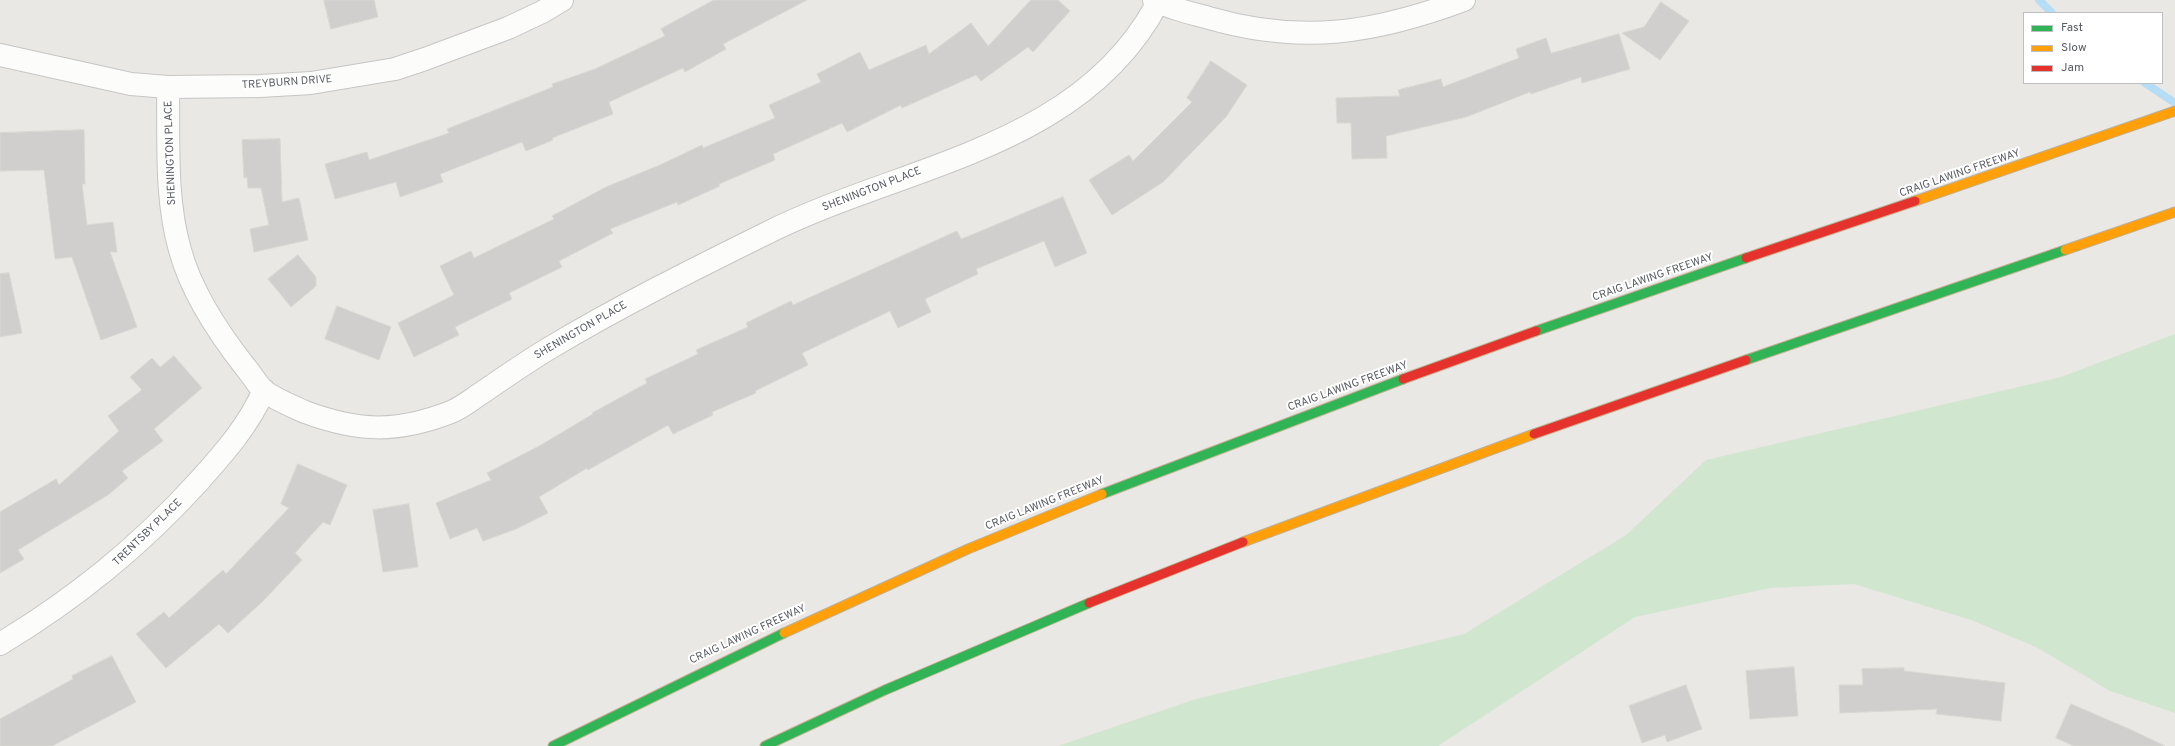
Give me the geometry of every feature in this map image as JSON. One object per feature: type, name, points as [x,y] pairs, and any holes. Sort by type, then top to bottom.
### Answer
[{"type":"highway","name":"CRAIG LAWING FREEWAY","points":[[553,746],[679,682],[813,618],[978,545],[1107,492],[1281,424],[1626,299],[2004,172],[2175,111]]},
{"type":"highway","points":[[765,746],[920,675],[1131,584],[1378,490],[1638,398],[2175,212]]},
{"type":"street","name":"TREYBURN DRIVE","points":[[0,54],[131,84],[168,87],[260,86],[311,83],[395,69],[508,28],[542,12],[562,0]]},
{"type":"street","points":[[1157,1],[1232,25],[1266,31],[1320,33],[1382,26],[1414,18],[1464,0]]},
{"type":"street","name":"SHENINGTON PLACE","points":[[168,87],[171,200],[180,250],[189,275],[213,322],[228,345],[264,390],[295,408],[335,423],[374,428],[414,424],[454,410],[548,349],[669,282],[775,229],[857,194],[977,151],[1058,111],[1105,74],[1138,38],[1157,1]]},
{"type":"street","name":"TRENTSBY PLACE","points":[[0,644],[43,618],[87,587],[164,520],[221,457],[242,430],[256,409],[264,390]]},
{"type":"green space","points":[[2175,334],[2175,713],[2110,691],[2036,647],[1971,620],[1854,584],[1770,588],[1635,617],[1438,746],[1058,746],[1196,699],[1464,634],[1626,535],[1706,460],[2061,377]]},
{"type":"building","points":[[324,0],[374,0],[378,17],[331,29]]},
{"type":"building","points":[[714,0],[807,0],[723,44],[726,49],[685,72],[683,68],[609,102],[613,114],[552,138],[553,140],[526,151],[522,142],[440,174],[443,182],[400,197],[396,182],[335,199],[325,164],[367,152],[369,160],[449,133],[447,129],[553,87],[552,84],[595,69],[665,36],[661,29]]},
{"type":"building","points":[[1031,0],[1058,0],[1070,11],[1033,52],[1028,47],[981,81],[976,75],[902,108],[901,105],[847,132],[842,123],[773,154],[775,160],[719,184],[720,186],[678,205],[677,202],[610,229],[613,233],[559,261],[562,267],[509,293],[512,299],[455,327],[459,335],[414,357],[398,323],[454,295],[440,266],[471,251],[474,258],[554,219],[552,216],[606,187],[660,165],[702,145],[703,148],[775,118],[769,105],[821,82],[817,74],[860,52],[869,70],[926,45],[929,54],[971,23],[988,46]]},
{"type":"building","points":[[1661,2],[1689,21],[1660,60],[1622,33],[1644,27]]},
{"type":"building","points":[[1619,34],[1630,69],[1582,83],[1581,77],[1531,94],[1530,92],[1466,117],[1386,136],[1387,158],[1352,159],[1351,123],[1337,123],[1336,98],[1400,96],[1398,90],[1441,79],[1443,87],[1519,58],[1516,49],[1546,38],[1551,53]]},
{"type":"building","points":[[1211,61],[1247,85],[1226,117],[1163,182],[1112,215],[1089,180],[1129,155],[1133,161],[1192,102],[1187,98]]},
{"type":"building","points":[[84,130],[85,184],[82,184],[87,225],[113,222],[117,252],[110,252],[137,327],[101,340],[72,257],[55,259],[44,170],[0,171],[0,133]]},
{"type":"building","points":[[280,139],[282,202],[299,198],[308,240],[254,252],[250,229],[269,225],[261,188],[248,188],[247,177],[244,178],[242,140]]},
{"type":"building","points":[[1063,197],[1087,253],[1055,267],[1044,241],[976,269],[978,274],[925,299],[931,312],[898,328],[890,311],[802,353],[808,365],[755,391],[756,393],[712,412],[713,415],[673,434],[668,425],[588,470],[587,468],[539,497],[548,513],[516,529],[483,541],[477,528],[450,539],[436,503],[491,480],[487,473],[541,445],[593,414],[592,413],[647,383],[645,379],[698,354],[696,350],[748,327],[746,323],[791,301],[793,305],[957,231],[961,239]]},
{"type":"building","points":[[298,255],[316,277],[316,286],[291,307],[268,279]]},
{"type":"building","points":[[9,273],[22,333],[0,337],[0,274]]},
{"type":"building","points":[[337,306],[391,327],[379,360],[325,339]]},
{"type":"building","points":[[174,356],[202,388],[154,429],[163,441],[122,471],[128,478],[108,495],[18,550],[24,559],[0,573],[0,512],[56,479],[59,485],[119,431],[108,416],[142,390],[130,377],[152,358],[160,367]]},
{"type":"building","points":[[298,464],[347,485],[330,525],[323,522],[295,553],[302,560],[262,602],[228,633],[219,624],[166,668],[136,634],[164,612],[169,618],[223,570],[226,574],[289,508],[281,504]]},
{"type":"building","points":[[409,504],[418,567],[383,572],[373,510]]},
{"type":"building","points":[[112,656],[136,702],[52,746],[0,746],[0,719],[73,679],[72,676]]},
{"type":"building","points":[[1794,667],[1798,716],[1750,719],[1746,671]]},
{"type":"building","points":[[1904,668],[1904,671],[2005,683],[2001,721],[1936,714],[1937,709],[1840,713],[1839,685],[1863,685],[1862,669]]},
{"type":"building","points":[[1686,685],[1702,729],[1667,742],[1665,735],[1642,743],[1629,706]]},
{"type":"building","points":[[2071,704],[2165,746],[2074,746],[2056,738]]},
{"type":"waterway","points":[[2039,0],[2051,12]]},
{"type":"waterway","points":[[2146,84],[2175,103]]},
{"type":"traffic: fast","points":[[1746,360],[2065,250]]},
{"type":"traffic: fast","points":[[1536,331],[1746,258]]},
{"type":"traffic: fast","points":[[1102,494],[1403,379]]},
{"type":"traffic: fast","points":[[765,746],[885,690],[1089,603]]},
{"type":"traffic: fast","points":[[553,746],[784,633]]},
{"type":"traffic: slow","points":[[1915,201],[2175,111]]},
{"type":"traffic: slow","points":[[2065,250],[2175,212]]},
{"type":"traffic: slow","points":[[1243,542],[1534,434]]},
{"type":"traffic: slow","points":[[784,633],[968,549],[1102,494]]},
{"type":"traffic: jam","points":[[1746,258],[1915,201]]},
{"type":"traffic: jam","points":[[1403,379],[1536,331]]},
{"type":"traffic: jam","points":[[1534,434],[1746,360]]},
{"type":"traffic: jam","points":[[1089,603],[1243,542]]}]
